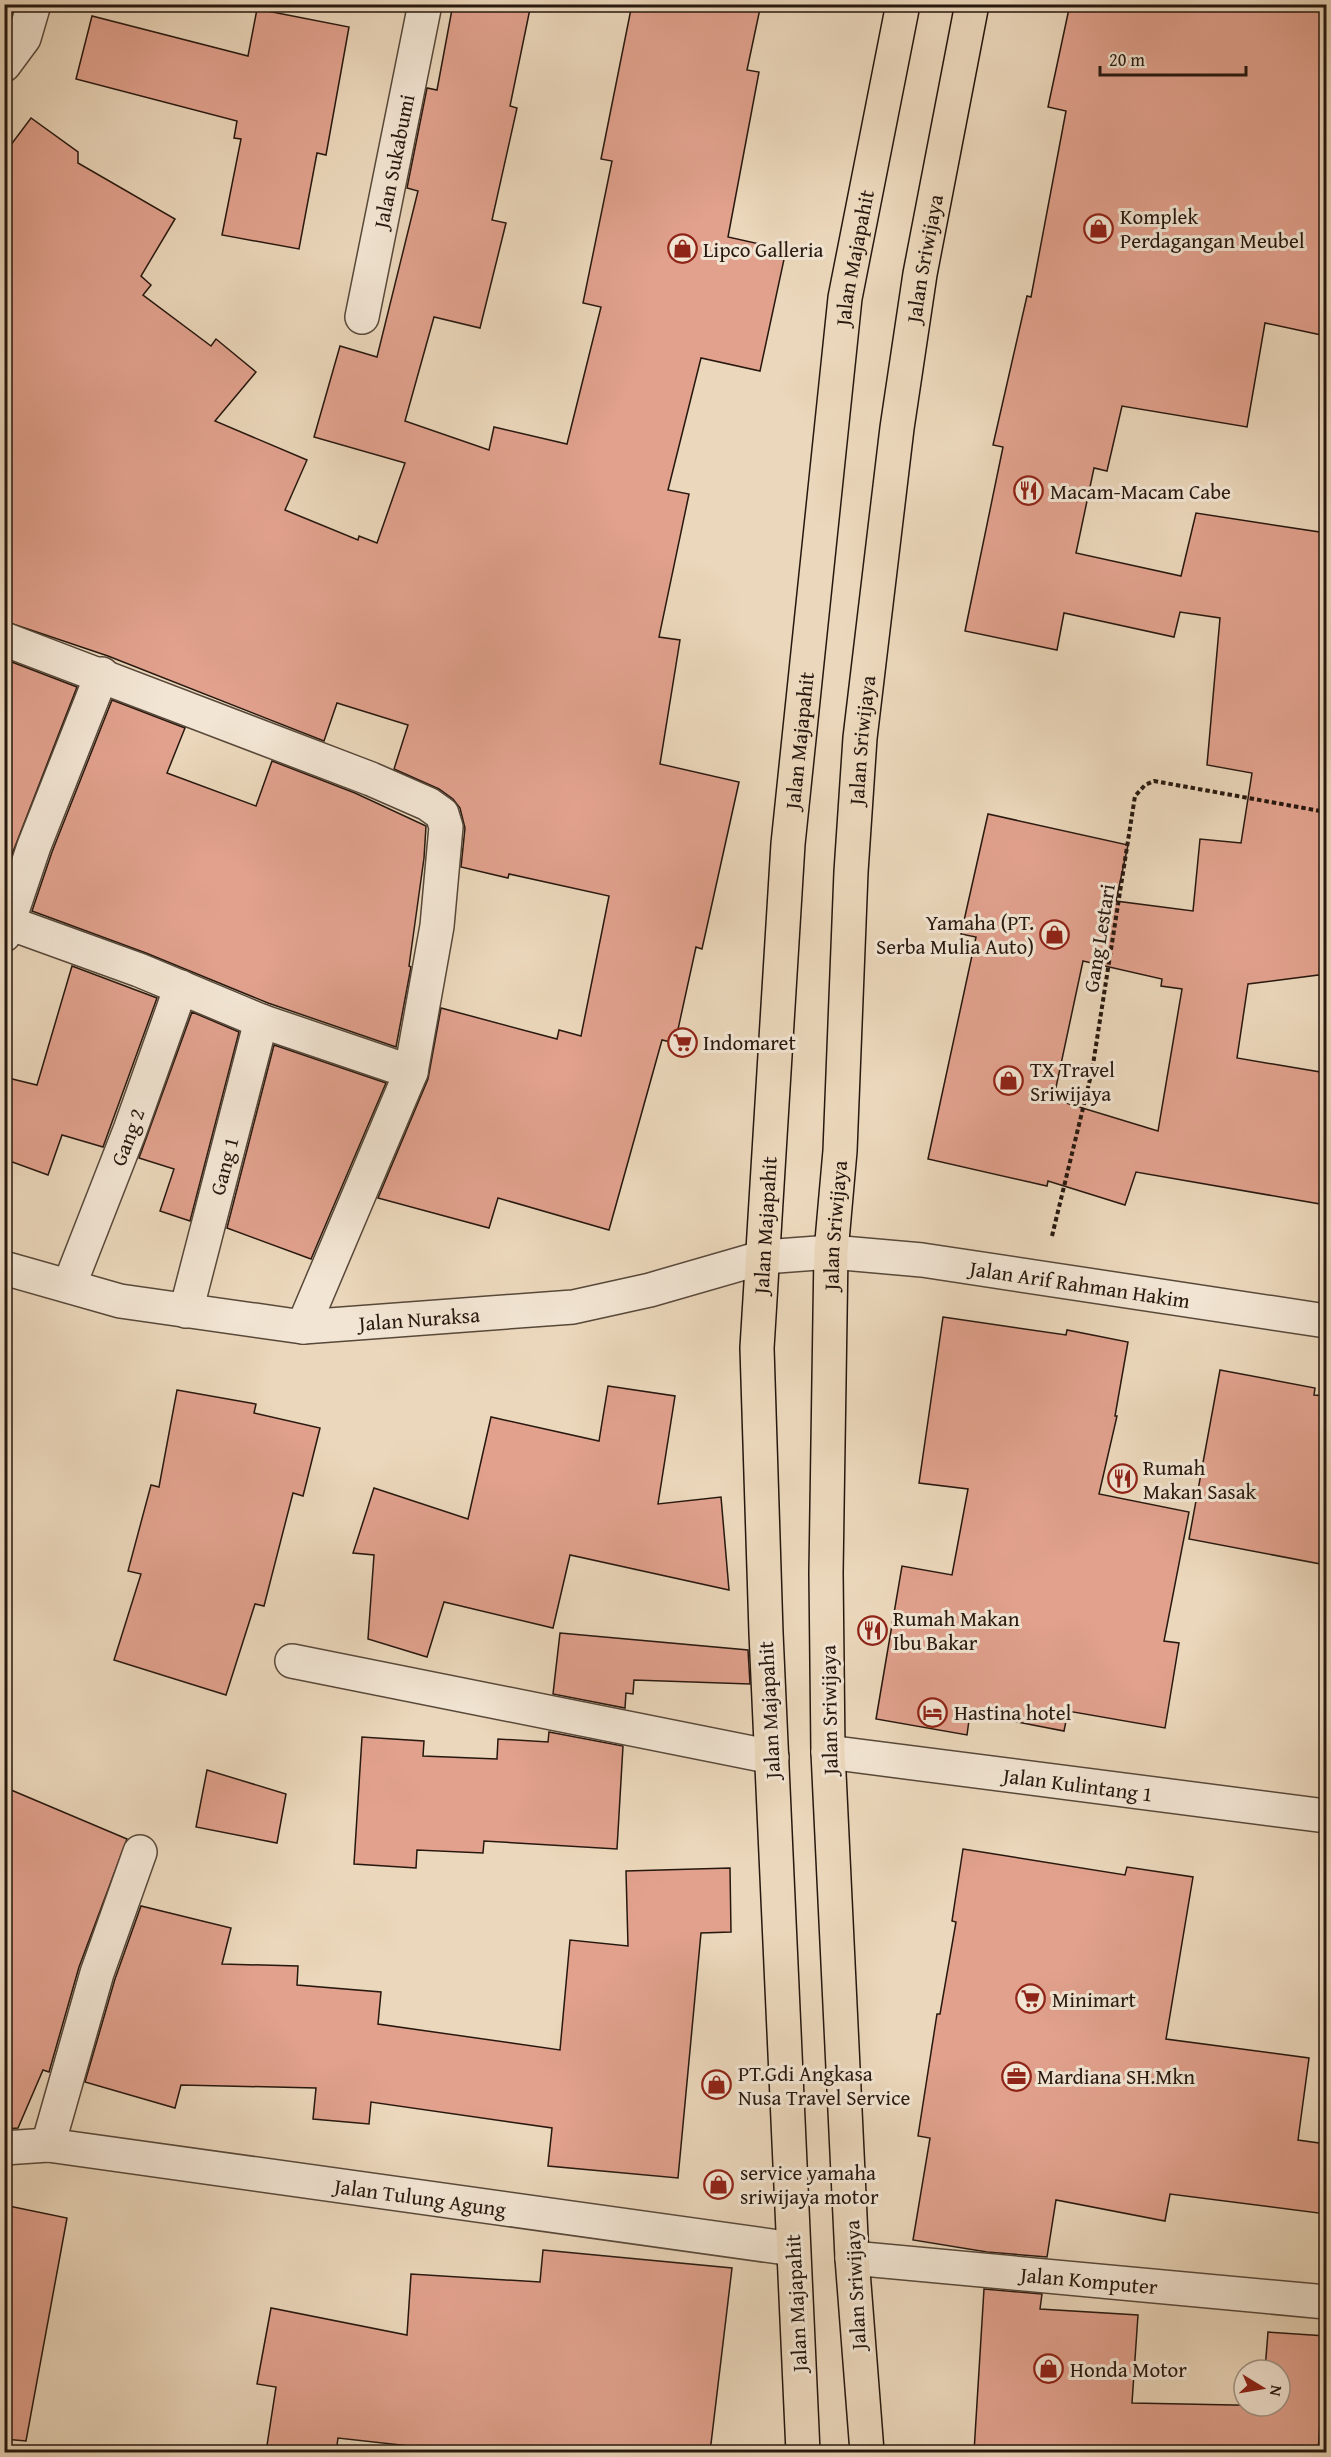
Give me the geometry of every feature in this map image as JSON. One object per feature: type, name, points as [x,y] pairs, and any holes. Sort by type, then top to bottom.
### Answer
[{"type":"main road","name":"Jalan Majapahit","points":[[803,2452],[772,1757],[757,1348],[788,844],[844,298],[903,4]]},
{"type":"main road","name":"Jalan Sriwijaya","points":[[867,2452],[852,2258],[828,1752],[826,1573],[831,1252],[840,1151],[851,872],[862,726],[897,428],[917,296],[972,4]]},
{"type":"street","points":[[4,65],[24,38],[34,4]]},
{"type":"street","name":"Jalan Sukabumi","points":[[362,317],[425,4]]},
{"type":"street","points":[[4,639],[102,674],[371,779],[428,804],[442,814],[446,827],[437,926],[411,1072],[303,1327]]},
{"type":"street","points":[[102,674],[8,912],[261,1021],[411,1072]]},
{"type":"street","name":"Gang 2","points":[[69,1286],[130,1130],[181,987]]},
{"type":"street","name":"Gang 1","points":[[186,1311],[261,1021]]},
{"type":"street","name":"Jalan Nuraksa","points":[[4,1268],[120,1301],[303,1327],[573,1307],[650,1290],[764,1257],[831,1252]]},
{"type":"street","name":"Jalan Arif Rahman Hakim","points":[[831,1252],[922,1260],[1326,1321]]},
{"type":"street","points":[[292,1661],[772,1757]]},
{"type":"street","name":"Jalan Kulintang 1","points":[[828,1752],[1326,1816]]},
{"type":"street","points":[[48,2145],[97,1973],[140,1852]]},
{"type":"street","name":"Jalan Tulung Agung","points":[[4,2148],[48,2145],[793,2248]]},
{"type":"street","name":"Jalan Komputer","points":[[852,2258],[1326,2302]]},
{"type":"path","name":"Gang Lestari","points":[[1042,1278],[1092,1071],[1135,796],[1145,785],[1154,781],[1326,812]]},
{"type":"building","points":[[453,4],[531,4],[510,106],[517,108],[492,220],[506,223],[480,328],[434,317],[405,421],[489,450],[494,427],[567,444],[601,307],[583,303],[612,161],[601,159],[632,4],[761,4],[747,70],[759,72],[728,237],[786,250],[760,371],[701,358],[668,490],[689,494],[659,637],[680,640],[660,764],[739,782],[702,949],[696,947],[675,1043],[662,1040],[609,1230],[498,1198],[489,1228],[378,1198],[428,1079],[441,1008],[557,1039],[559,1030],[581,1036],[609,896],[509,874],[508,878],[461,867],[465,828],[460,808],[453,799],[439,789],[394,769],[408,725],[337,703],[324,741],[108,656],[4,621],[4,154],[31,118],[78,152],[78,163],[175,219],[141,276],[151,285],[143,295],[211,346],[216,339],[256,372],[215,421],[307,460],[285,510],[358,540],[359,536],[377,543],[405,463],[314,437],[340,346],[377,357],[418,191],[407,188],[427,88],[437,90]]},
{"type":"building","points":[[1070,4],[1326,4],[1326,336],[1265,323],[1247,427],[1122,406],[1107,471],[1094,468],[1076,553],[1181,576],[1196,513],[1326,533],[1326,974],[1248,984],[1237,1058],[1326,1073],[1326,1205],[1136,1172],[1125,1205],[1048,1181],[1047,1186],[928,1159],[976,937],[961,934],[988,814],[1128,845],[1116,901],[1193,911],[1200,839],[1241,843],[1252,773],[1207,765],[1220,618],[1180,612],[1174,637],[1064,613],[1057,650],[965,631],[1003,447],[993,445],[1027,296],[1031,297],[1066,111],[1048,107]],"holes":[[[1083,961],[1162,979],[1161,986],[1182,989],[1158,1131],[1066,1103],[1068,1095],[1055,1092]]]},
{"type":"building","points":[[257,9],[349,27],[326,155],[317,153],[299,249],[222,235],[241,139],[234,138],[237,121],[76,79],[92,16],[248,56]]},
{"type":"building","points":[[4,659],[77,687],[4,875]]},
{"type":"building","points":[[112,700],[185,728],[167,773],[256,806],[272,761],[355,793],[426,826],[424,858],[409,966],[411,967],[396,1047],[268,1003],[146,953],[32,911],[52,852]]},
{"type":"building","points":[[72,966],[157,998],[103,1147],[62,1135],[48,1175],[4,1159],[4,1077],[37,1085]]},
{"type":"building","points":[[192,1012],[239,1032],[190,1221],[160,1211],[174,1169],[139,1158]]},
{"type":"building","points":[[274,1045],[386,1083],[311,1259],[227,1228]]},
{"type":"building","points":[[943,1317],[1066,1335],[1067,1330],[1128,1342],[1115,1416],[1117,1416],[1099,1494],[1189,1512],[1164,1641],[1179,1643],[1165,1728],[1068,1711],[1064,1731],[970,1713],[967,1735],[876,1719],[902,1566],[952,1575],[968,1489],[919,1483]]},
{"type":"building","points":[[1220,1370],[1315,1388],[1314,1395],[1326,1396],[1326,1565],[1189,1539]]},
{"type":"building","points":[[608,1386],[675,1396],[658,1504],[721,1497],[729,1590],[570,1555],[553,1628],[444,1602],[427,1657],[368,1639],[374,1555],[353,1553],[374,1488],[468,1519],[491,1417],[599,1441]]},
{"type":"building","points":[[177,1390],[256,1404],[254,1413],[320,1428],[303,1496],[293,1493],[264,1606],[255,1604],[226,1695],[114,1660],[141,1574],[128,1571],[151,1485],[159,1487]]},
{"type":"building","points":[[560,1633],[748,1650],[750,1684],[634,1680],[633,1694],[626,1693],[625,1708],[553,1694]]},
{"type":"building","points":[[549,1732],[623,1746],[617,1849],[484,1841],[483,1853],[417,1850],[416,1868],[354,1864],[362,1737],[424,1741],[423,1756],[497,1759],[498,1739],[548,1742]]},
{"type":"building","points":[[207,1770],[286,1794],[277,1843],[196,1827]]},
{"type":"building","points":[[4,1787],[127,1839],[79,1967],[49,2072],[43,2070],[18,2128],[4,2129]]},
{"type":"building","points":[[963,1849],[1125,1875],[1127,1867],[1193,1877],[1166,2039],[1309,2058],[1298,2140],[1326,2144],[1326,2214],[1170,2194],[1165,2221],[1056,2200],[1047,2257],[987,2252],[913,2240],[930,2138],[918,2136],[937,2014],[940,2014],[956,1922],[952,1921]]},
{"type":"building","points":[[730,1868],[731,1932],[701,1933],[678,2178],[548,2166],[552,2128],[371,2102],[369,2124],[313,2119],[316,2088],[181,2085],[175,2108],[85,2082],[115,1979],[141,1906],[231,1928],[222,1964],[298,1966],[297,1985],[381,1992],[378,2024],[560,2050],[570,1940],[628,1946],[626,1871]]},
{"type":"building","points":[[4,2205],[67,2218],[26,2441],[4,2439]]},
{"type":"building","points":[[543,2250],[732,2268],[710,2452],[464,2452],[338,2438],[336,2452],[266,2452],[276,2387],[257,2384],[271,2308],[407,2335],[411,2274],[540,2282]]},
{"type":"building","points":[[984,2289],[1042,2294],[1040,2309],[1138,2315],[1132,2403],[1232,2405],[1232,2418],[1292,2418],[1292,2358],[1266,2358],[1268,2332],[1326,2336],[1318,2452],[974,2452]]},
{"type":"place","name":"Komplek Perdagangan Meubel","points":[[1099,228]]},
{"type":"place","name":"Lipco Galleria","points":[[682,249]]},
{"type":"place","name":"Macam-Macam Cabe","points":[[1029,491]]},
{"type":"place","name":"Yamaha (PT. Serba Mulia Auto)","points":[[1055,934]]},
{"type":"place","name":"Indomaret","points":[[682,1042]]},
{"type":"place","name":"TX Travel Sriwijaya","points":[[1009,1081]]},
{"type":"place","name":"Rumah Makan Sasak","points":[[1122,1479]]},
{"type":"place","name":"Rumah Makan Ibu Bakar","points":[[872,1630]]},
{"type":"place","name":"Hastina hotel","points":[[933,1712]]},
{"type":"place","name":"Minimart","points":[[1031,1999]]},
{"type":"place","name":"Mardiana SH.Mkn","points":[[1016,2076]]},
{"type":"place","name":"PT.Gdi Angkasa Nusa Travel Service","points":[[717,2085]]},
{"type":"place","name":"service yamaha sriwijaya motor","points":[[719,2184]]},
{"type":"place","name":"Honda Motor","points":[[1049,2369]]}]
